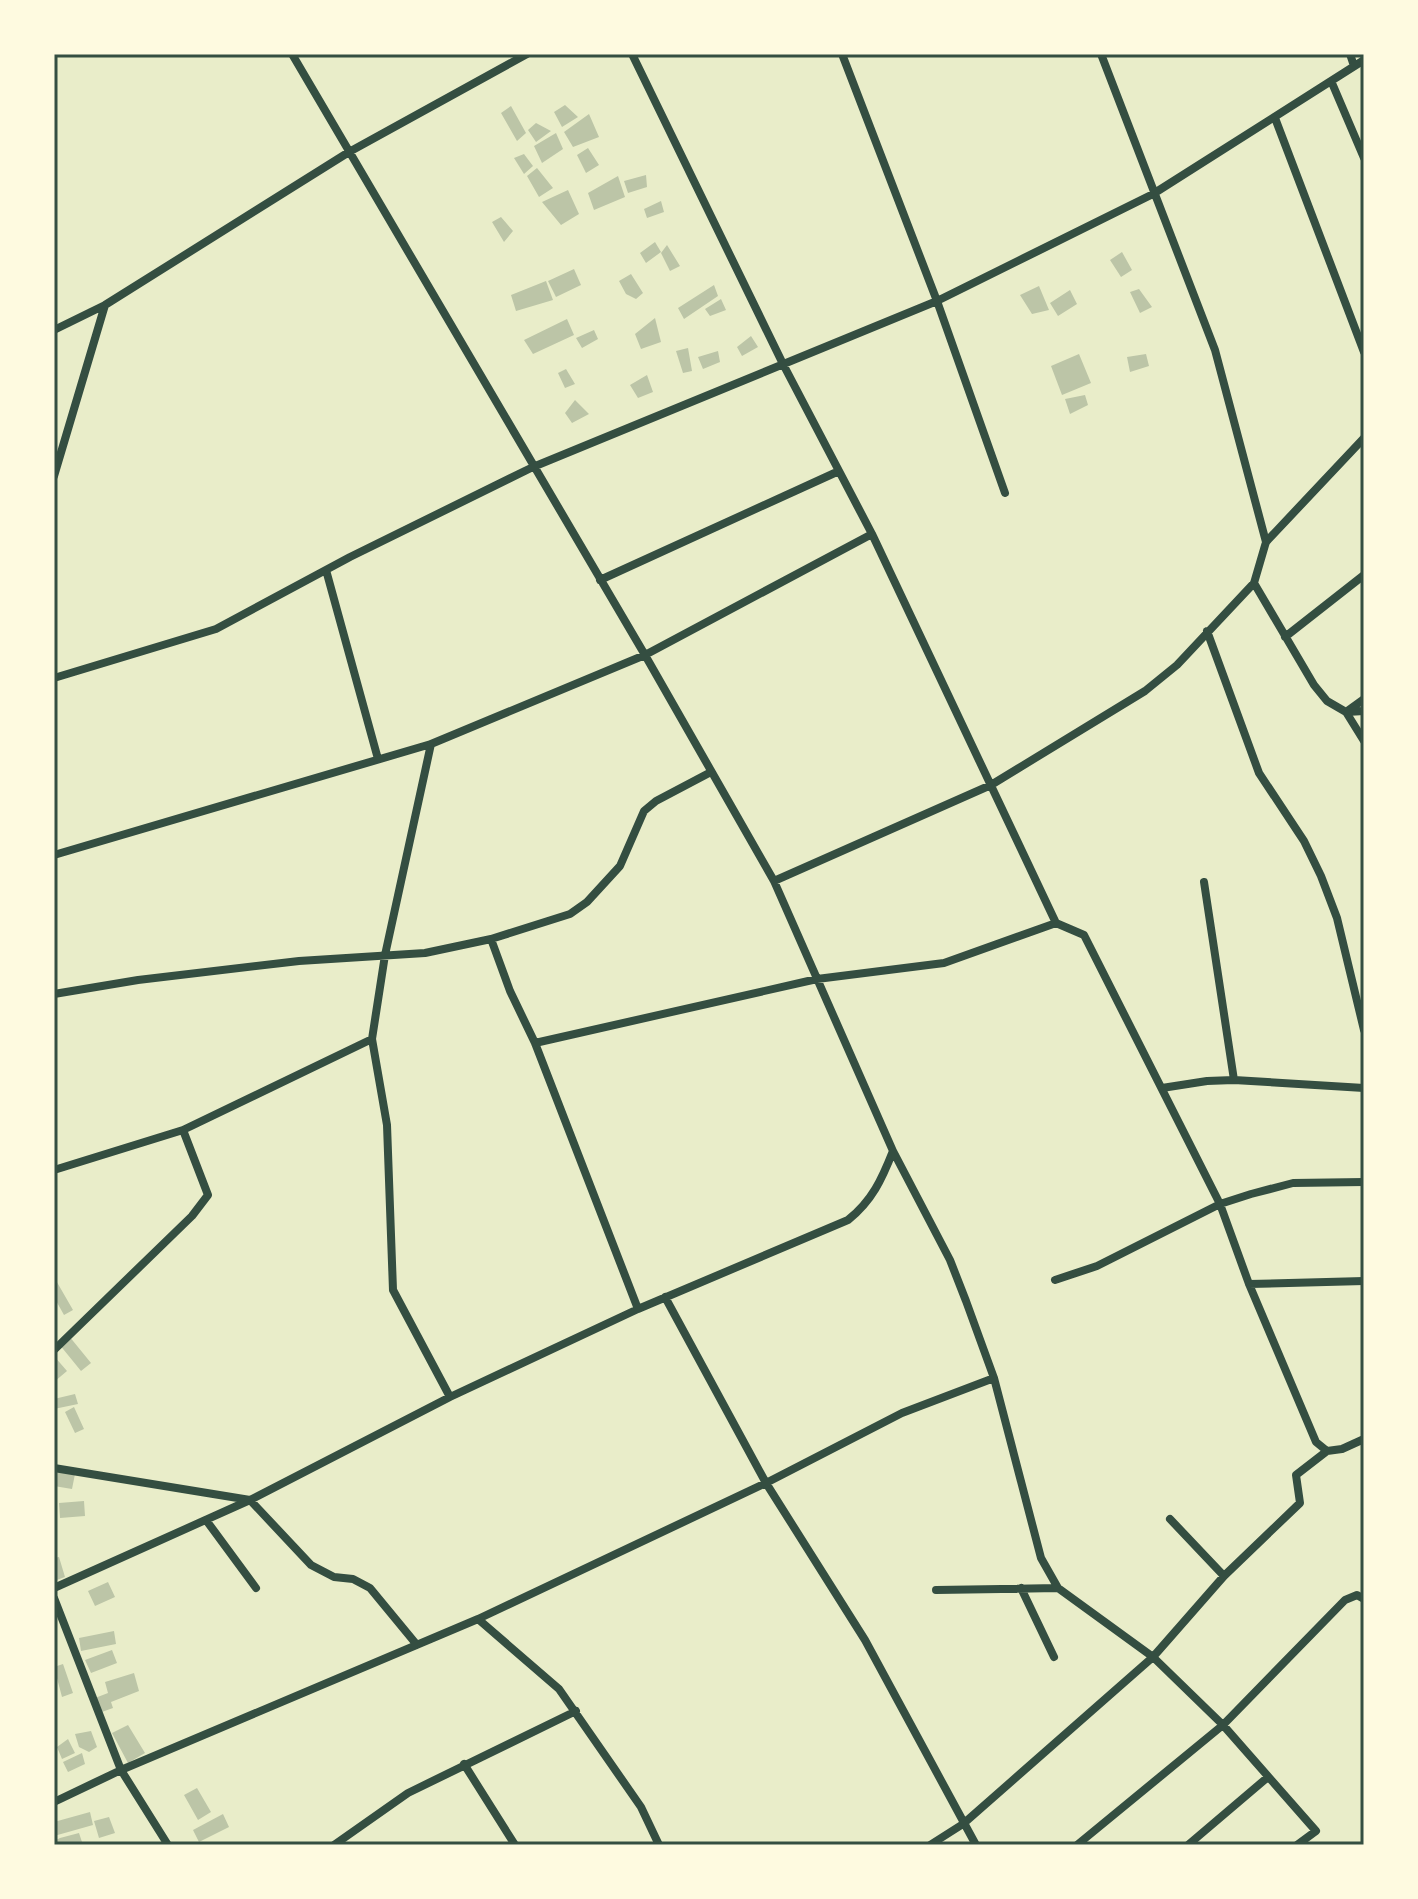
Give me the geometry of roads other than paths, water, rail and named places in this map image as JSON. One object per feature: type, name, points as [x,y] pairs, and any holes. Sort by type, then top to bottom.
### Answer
[{"type":"street","points":[[292,54],[774,881],[893,1151],[950,1260],[994,1378],[1041,1558],[1058,1588],[1153,1657],[1223,1725],[1316,1831],[1297,1845]]},
{"type":"street","points":[[54,330],[105,305],[349,152],[527,54]]},
{"type":"street","points":[[632,54],[783,364],[872,534],[1056,923],[1084,935],[1220,1204],[1249,1284],[1316,1442],[1327,1451]]},
{"type":"street","points":[[842,54],[937,301],[1005,493]]},
{"type":"street","points":[[1101,54],[1215,350],[1266,542]]},
{"type":"street","points":[[1350,54],[1354,66]]},
{"type":"street","points":[[54,678],[216,629],[326,570],[533,467],[937,301],[1153,194],[1364,60]]},
{"type":"street","points":[[1332,83],[1364,158]]},
{"type":"street","points":[[1275,118],[1364,352]]},
{"type":"street","points":[[54,476],[105,305]]},
{"type":"street","points":[[774,881],[991,785],[1145,691],[1177,665],[1254,583],[1266,542],[1364,438]]},
{"type":"street","points":[[600,580],[839,471]]},
{"type":"street","points":[[54,855],[431,744],[645,655],[872,534]]},
{"type":"street","points":[[326,570],[378,759]]},
{"type":"street","points":[[1285,637],[1364,575]]},
{"type":"street","points":[[1254,583],[1327,701],[1346,712],[1364,741]]},
{"type":"street","points":[[1207,631],[1259,773],[1304,841],[1321,876],[1337,918],[1364,1030]]},
{"type":"street","points":[[1346,712],[1364,699]]},
{"type":"street","points":[[1346,712],[1364,711]]},
{"type":"street","points":[[431,744],[385,955],[372,1039],[387,1125],[393,1290],[450,1397]]},
{"type":"street","points":[[54,994],[138,980],[299,961],[425,953],[491,939],[570,914],[587,902],[620,866],[644,811],[656,801],[711,772]]},
{"type":"street","points":[[1204,882],[1234,1080]]},
{"type":"street","points":[[535,1043],[817,979],[944,963],[1056,923]]},
{"type":"street","points":[[491,939],[510,991],[535,1043],[638,1309]]},
{"type":"street","points":[[54,1170],[183,1130],[372,1039]]},
{"type":"street","points":[[1162,1088],[1234,1080],[1364,1088]]},
{"type":"street","points":[[54,1350],[192,1216],[208,1195],[183,1130]]},
{"type":"street","points":[[54,1588],[250,1500],[450,1397],[638,1309],[848,1220],[862,1209],[878,1187],[893,1151]]},
{"type":"street","points":[[1055,1280],[1097,1266],[1220,1204],[1293,1183],[1364,1182]]},
{"type":"street","points":[[1249,1284],[1364,1281]]},
{"type":"street","points":[[665,1297],[766,1483],[865,1640],[976,1845]]},
{"type":"street","points":[[54,1802],[121,1770],[478,1619],[766,1483],[902,1413],[994,1378]]},
{"type":"street","points":[[930,1845],[963,1824],[1153,1657],[1224,1576],[1300,1503],[1296,1475],[1327,1451],[1342,1449],[1364,1439]]},
{"type":"street","points":[[54,1468],[250,1500],[311,1565],[334,1577],[353,1579],[370,1588],[417,1645]]},
{"type":"street","points":[[1170,1519],[1224,1576]]},
{"type":"street","points":[[206,1520],[256,1588]]},
{"type":"street","points":[[1021,1588],[1054,1657]]},
{"type":"street","points":[[936,1590],[1058,1588]]},
{"type":"street","points":[[1077,1845],[1223,1725],[1345,1600],[1357,1595],[1364,1599]]},
{"type":"street","points":[[54,1598],[121,1770],[168,1845]]},
{"type":"street","points":[[478,1619],[548,1677],[576,1711],[641,1807],[659,1845]]},
{"type":"street","points":[[334,1845],[408,1793],[576,1711]]},
{"type":"street","points":[[464,1764],[515,1845]]},
{"type":"street","points":[[1188,1845],[1268,1777]]}]
